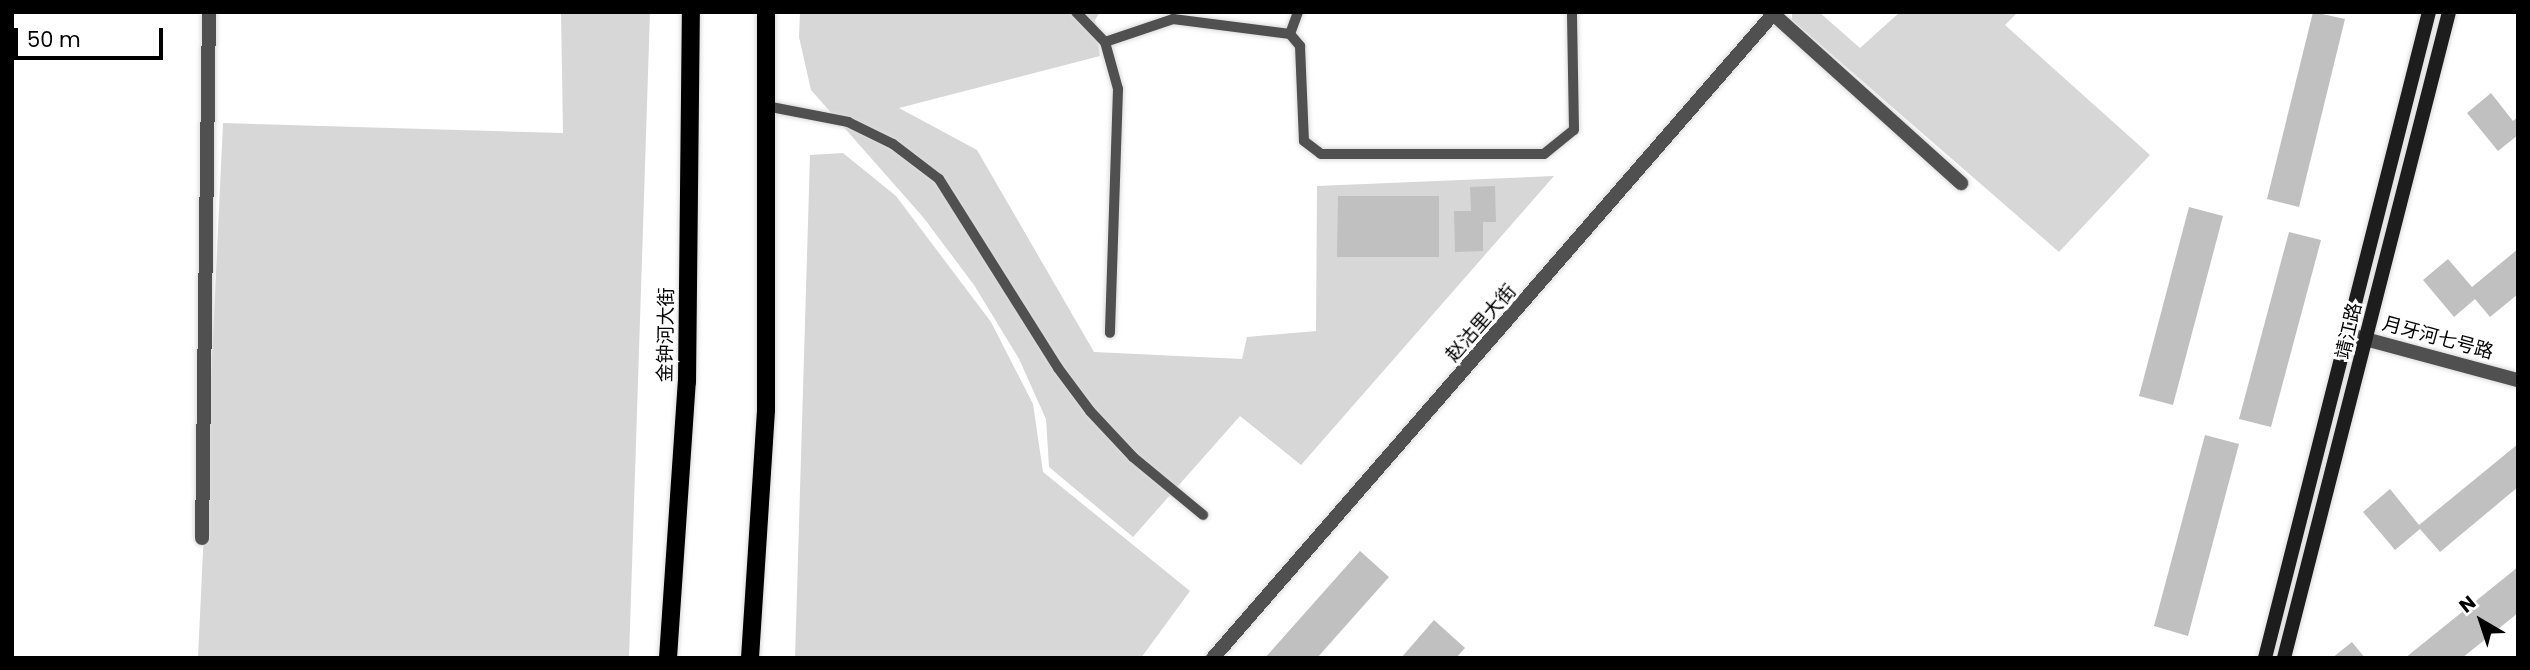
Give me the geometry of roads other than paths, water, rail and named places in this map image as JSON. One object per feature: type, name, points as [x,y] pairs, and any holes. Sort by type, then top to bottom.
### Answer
[{"type":"main road","name":"金钟河大街","points":[[668,658],[687,382],[691,12]]},
{"type":"main road","points":[[750,658],[766,410],[766,12]]},
{"type":"main road","name":"靖江路","points":[[2265,658],[2428,12]]},
{"type":"main road","name":"靖江路","points":[[2284,658],[2449,12]]},
{"type":"street","points":[[202,538],[209,12]]},
{"type":"street","points":[[1773,14],[1961,183]]},
{"type":"street","name":"赵沽里大街","points":[[1213,658],[1773,14]]},
{"type":"street","name":"月牙河七号路","points":[[2347,334],[2518,380]]},
{"type":"lane","points":[[1076,12],[1105,42],[1118,89],[1110,333]]},
{"type":"lane","points":[[1290,34],[1298,12]]},
{"type":"lane","points":[[1105,42],[1173,19],[1290,34],[1300,46],[1304,141],[1321,155],[1544,154],[1574,130],[1572,12]]},
{"type":"lane","points":[[766,106],[848,122],[893,144],[939,179],[1058,368],[1090,411],[1133,457],[1203,515]]}]
